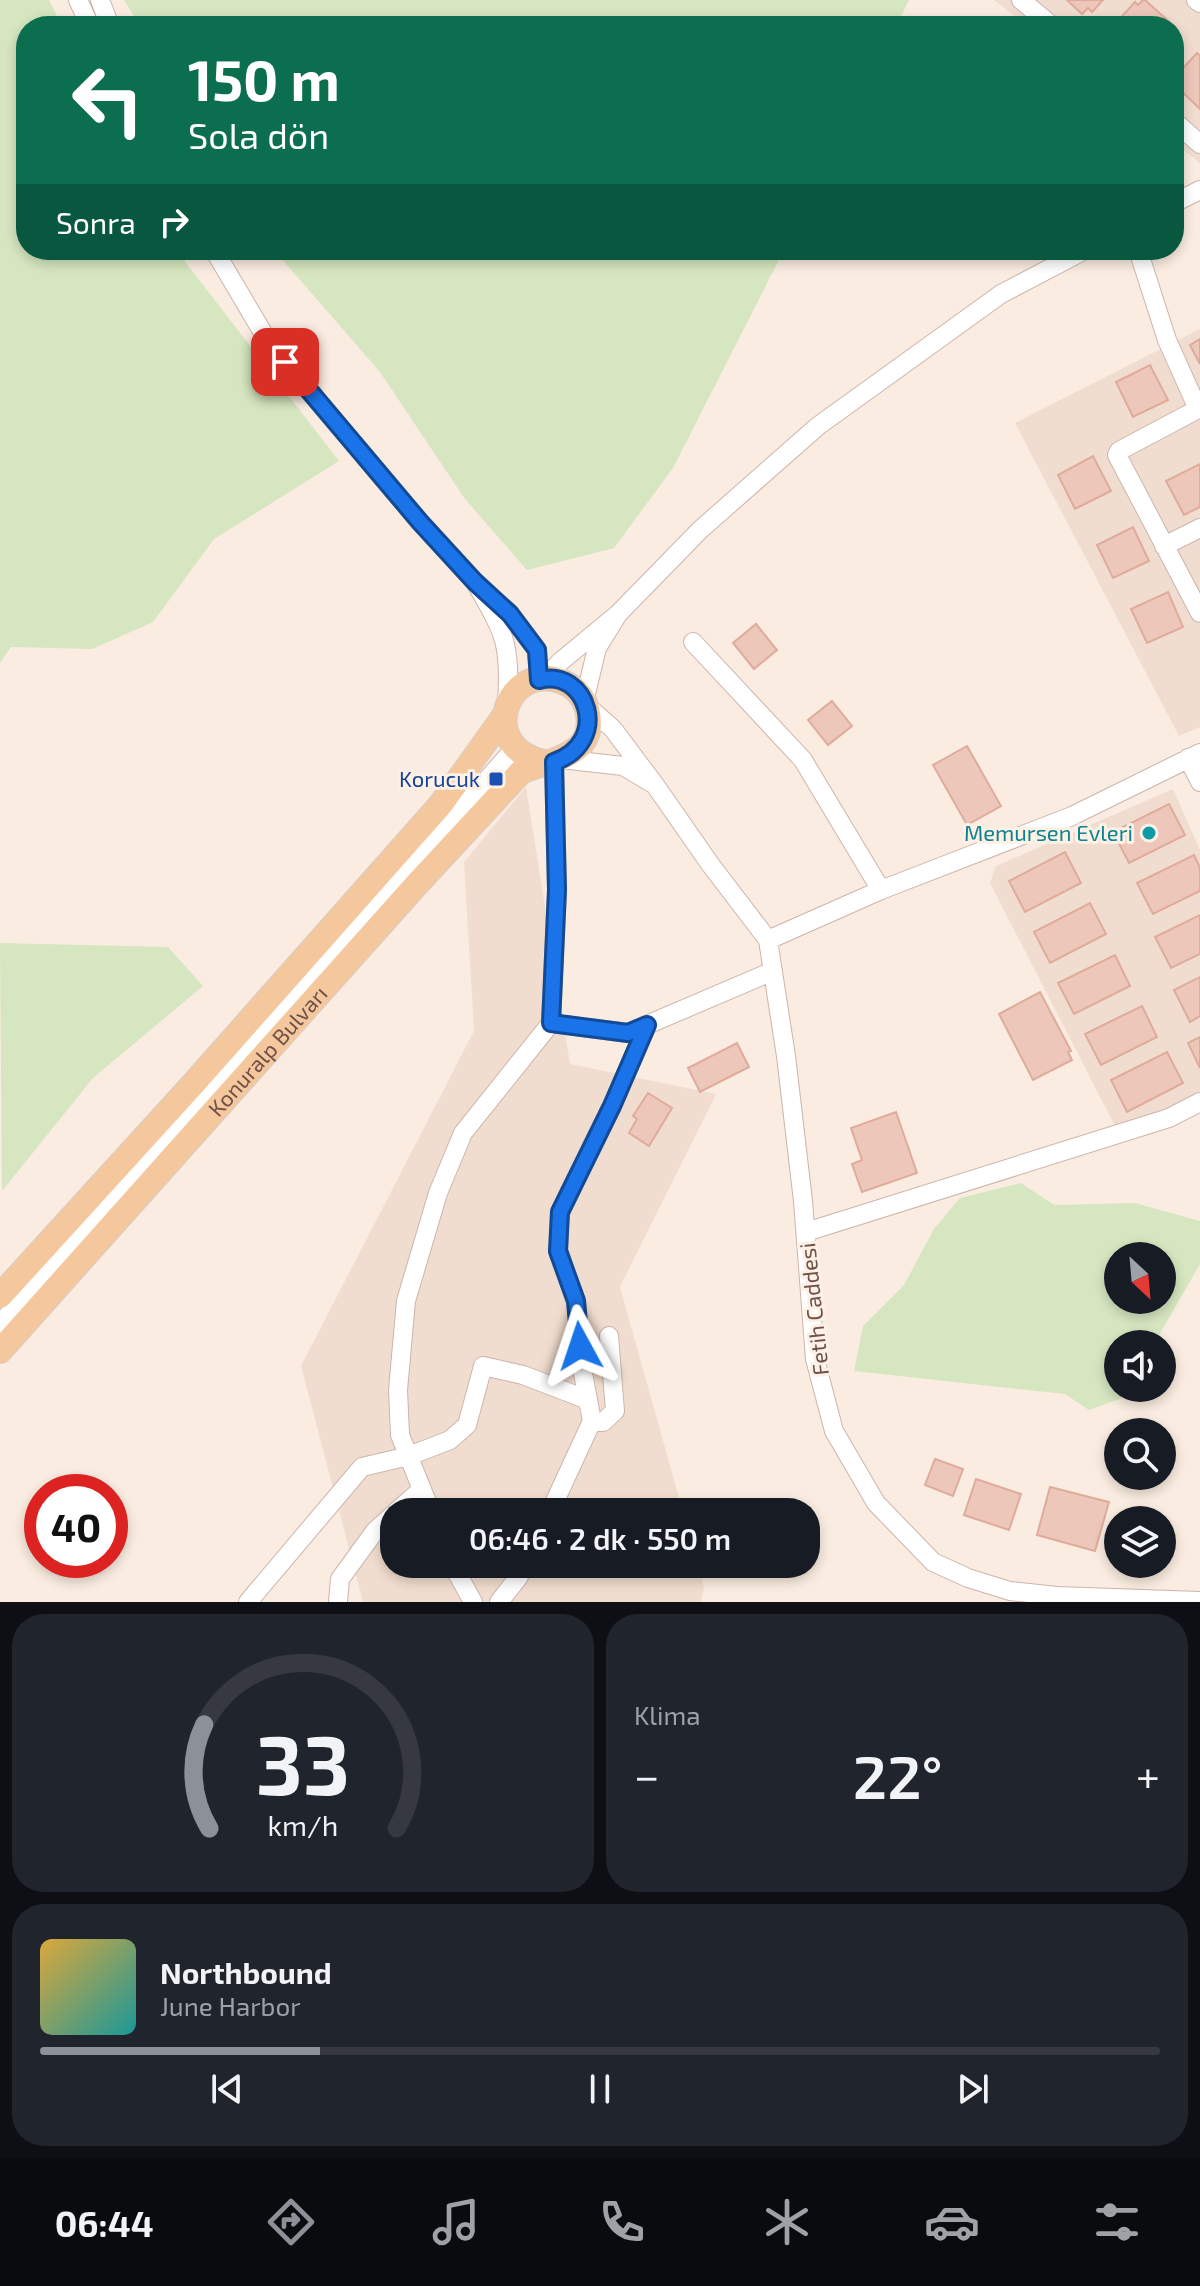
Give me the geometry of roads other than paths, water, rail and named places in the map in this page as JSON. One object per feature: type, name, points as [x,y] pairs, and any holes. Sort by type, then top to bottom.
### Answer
[{"type":"main road","points":[[542,679],[568,684],[585,704],[589,719],[587,733],[580,746],[553,761],[531,759],[515,748],[505,729],[506,710],[516,691],[527,683],[542,679]]},
{"type":"main road","name":"Konuralp Bulvarı","points":[[0,1296],[441,804],[506,710]]},
{"type":"main road","name":"Konuralp Bulvarı","points":[[0,1351],[521,772],[553,761]]},
{"type":"street","points":[[1021,0],[1040,16]]},
{"type":"street","points":[[1184,130],[1200,144]]},
{"type":"street","points":[[220,260],[269,343],[410,511],[475,582],[510,614],[537,650],[542,679]]},
{"type":"street","points":[[542,679],[618,614],[700,530],[818,426],[1001,294],[1066,260]]},
{"type":"street","points":[[1141,260],[1167,340],[1199,409],[1119,451],[1117,455],[1200,613]]},
{"type":"street","points":[[1164,546],[1200,528]]},
{"type":"street","points":[[475,582],[506,641],[510,666],[506,710]]},
{"type":"street","points":[[585,704],[597,648],[618,614]]},
{"type":"street","points":[[693,642],[803,760],[881,890]]},
{"type":"street","name":"Fetih Caddesi","points":[[585,704],[613,729],[768,940],[786,1056],[806,1232],[815,1359],[834,1431],[876,1503],[933,1562],[968,1578],[1010,1591],[1057,1596],[1200,1601]]},
{"type":"street","points":[[0,1324],[515,748]]},
{"type":"street","points":[[768,940],[881,890],[1072,816],[1194,755],[1200,782]]},
{"type":"street","points":[[426,1498],[400,1435],[398,1390],[406,1301],[438,1193],[463,1133],[551,1023],[557,890],[553,761]]},
{"type":"street","name":"Fetih Caddesi","points":[[553,761],[623,766],[655,785]]},
{"type":"street","points":[[551,1023],[628,1033],[773,971]]},
{"type":"street","points":[[556,1498],[592,1421],[582,1368],[576,1301],[558,1251],[560,1212],[612,1106],[647,1025]]},
{"type":"street","points":[[806,1232],[1169,1118],[1200,1102]]},
{"type":"street","points":[[592,1421],[603,1422],[615,1411],[609,1336]]},
{"type":"street","points":[[248,1602],[362,1467],[409,1456],[450,1440],[467,1425],[483,1366],[523,1375],[588,1400]]},
{"type":"street","points":[[412,1498],[422,1489]]},
{"type":"street","points":[[338,1602],[340,1579],[380,1526]]},
{"type":"street","points":[[460,1578],[473,1602]]},
{"type":"street","points":[[499,1602],[518,1578]]},
{"type":"place","name":"Korucuk","points":[[496,779]]},
{"type":"place","name":"Memursen Evleri","points":[[1149,833]]}]
